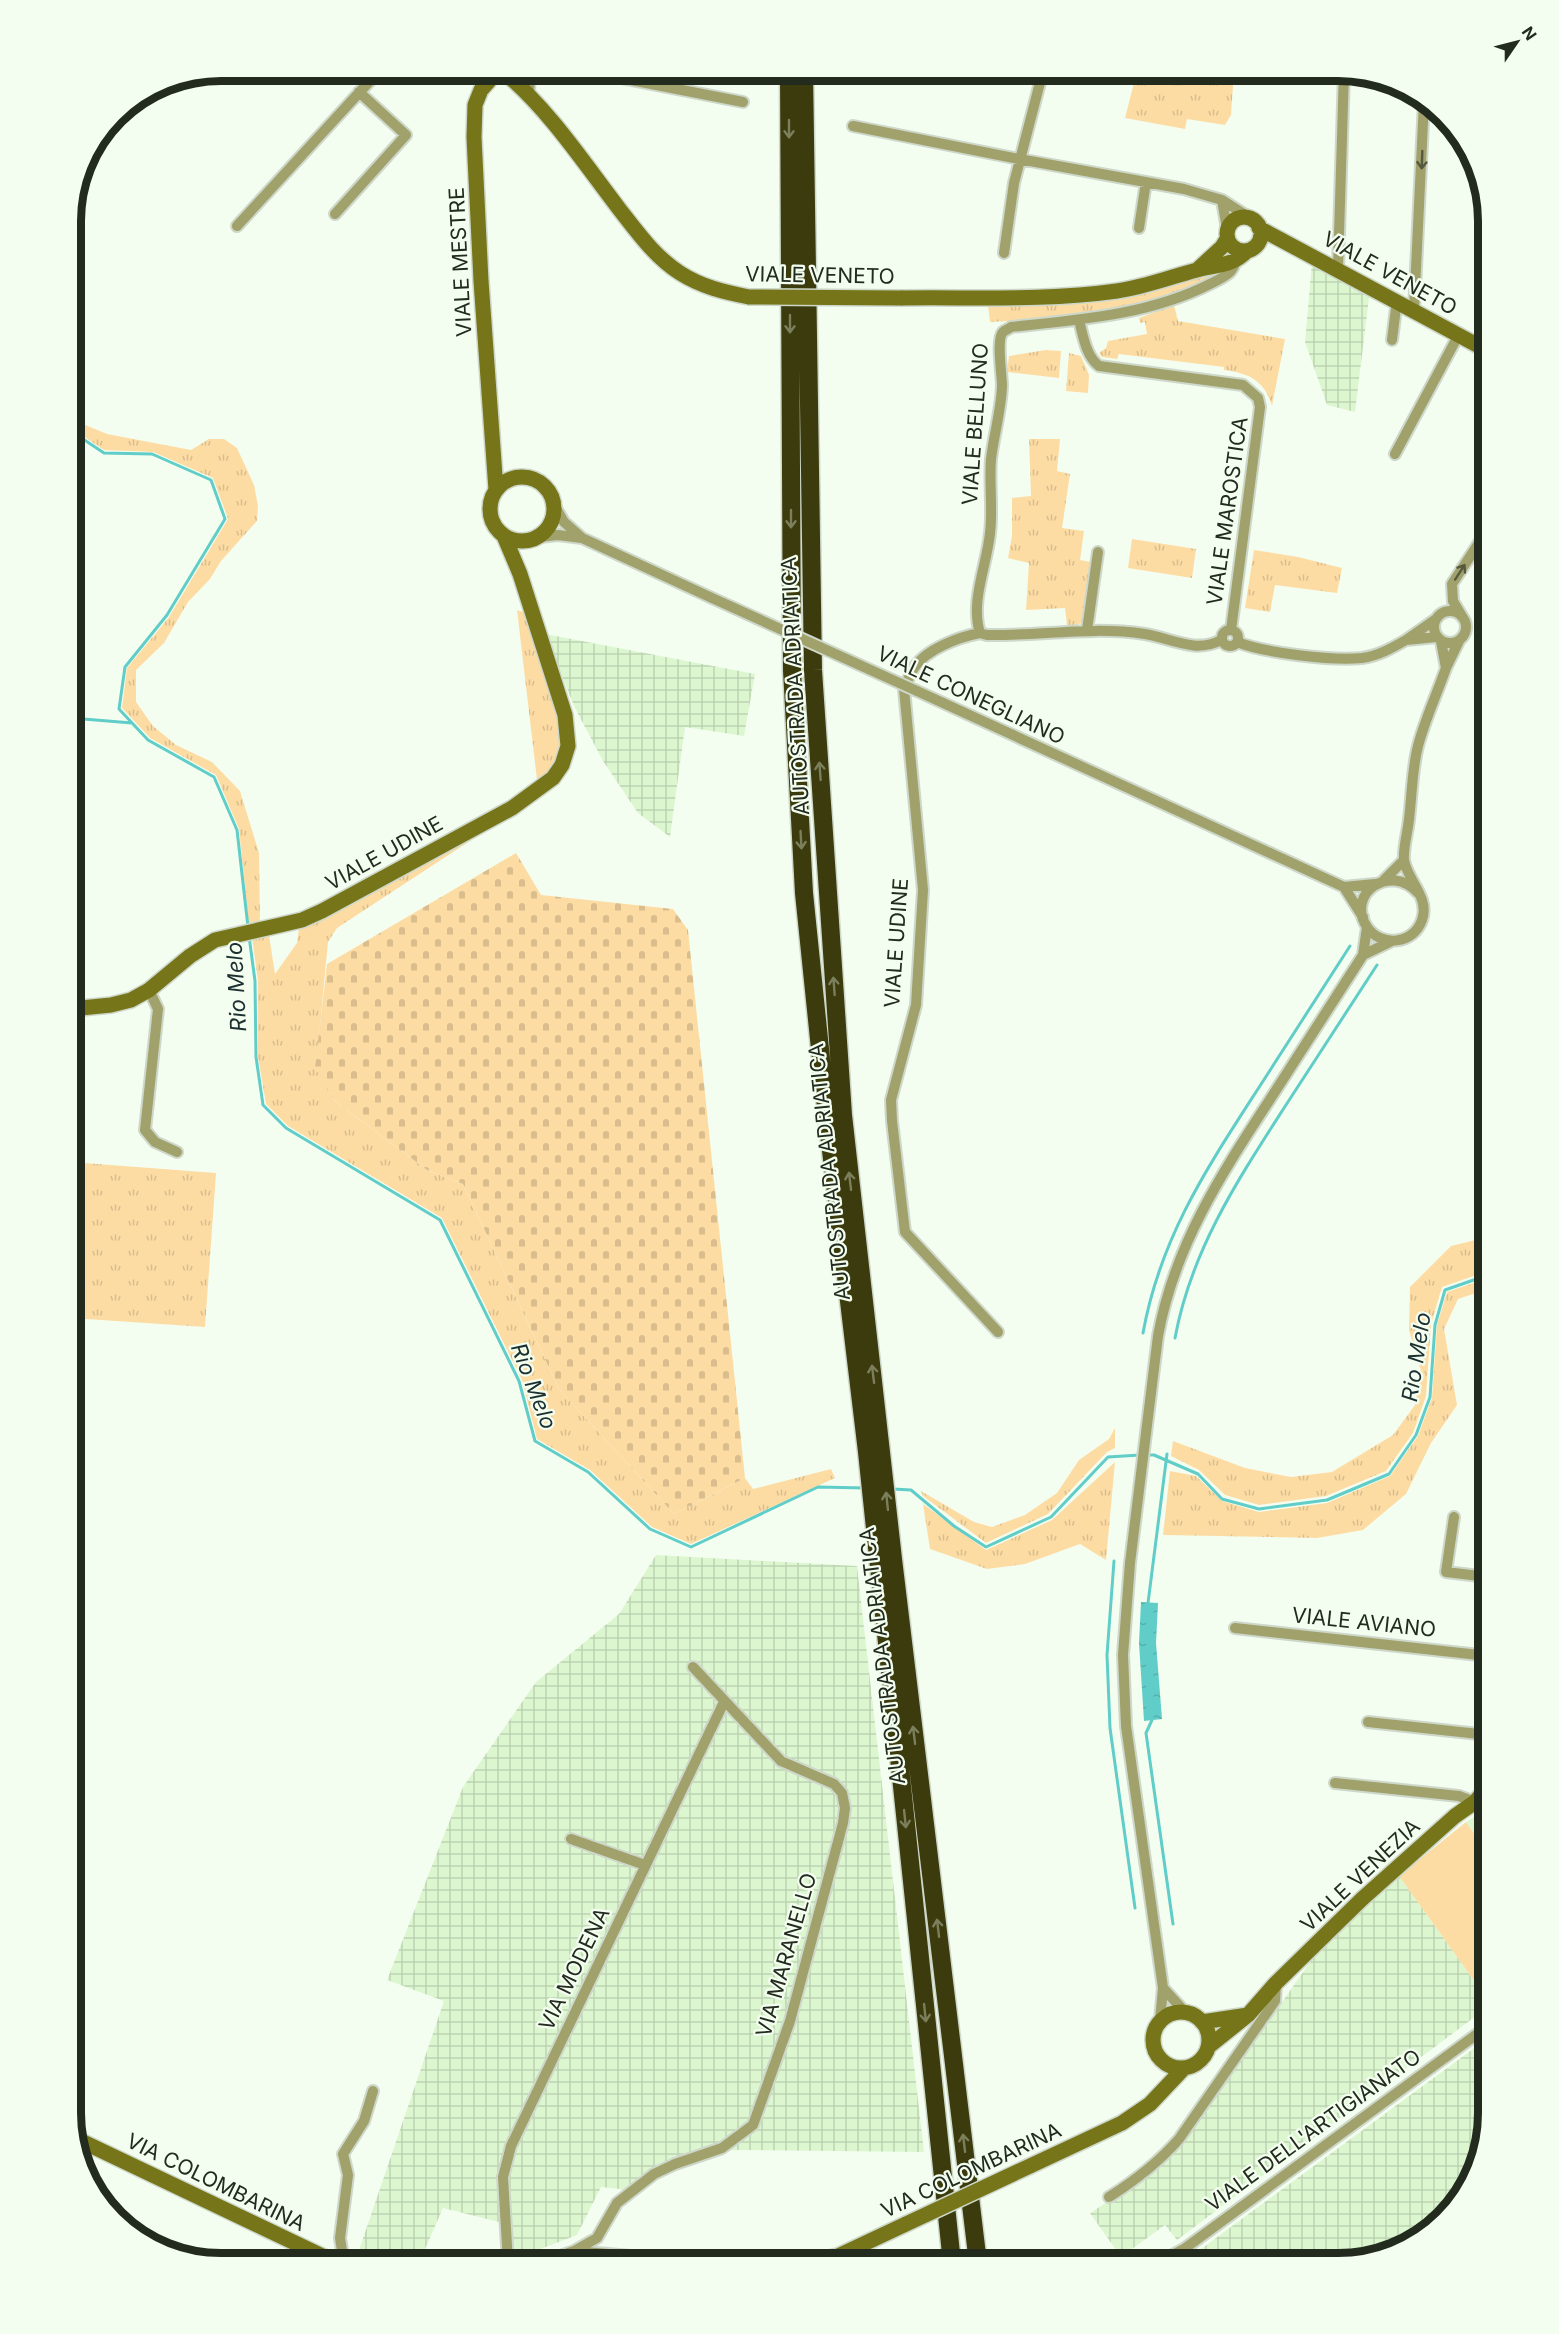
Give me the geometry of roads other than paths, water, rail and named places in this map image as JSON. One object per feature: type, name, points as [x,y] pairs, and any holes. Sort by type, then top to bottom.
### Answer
[{"type":"highway","name":"AUTOSTRADA ADRIATICA","points":[[789,81],[792,670],[803,870],[827,1117],[867,1452],[950,2253]]},
{"type":"highway","name":"AUTOSTRADA ADRIATICA","points":[[804,81],[813,670],[843,1115],[893,1559],[978,2253]]},
{"type":"street","points":[[237,226],[369,81]]},
{"type":"street","name":"VIALE MESTRE","points":[[484,81],[475,105],[474,137],[481,281],[496,490],[491,502],[491,514],[495,526],[504,536],[520,574],[565,715],[568,746],[562,765],[554,778],[532,795]]},
{"type":"street","name":"VIALE VENETO","points":[[515,81],[529,93],[643,239],[664,262],[699,284],[715,290],[749,297],[1067,296],[1154,284],[1197,270],[1220,272],[1245,253],[1271,246],[1303,250]]},
{"type":"street","points":[[529,93],[530,81]]},
{"type":"street","points":[[636,81],[743,102]]},
{"type":"street","points":[[1004,253],[1019,159],[1040,81]]},
{"type":"street","points":[[1338,268],[1344,81]]},
{"type":"street","points":[[335,214],[406,135],[359,92]]},
{"type":"street","points":[[1414,310],[1424,110]]},
{"type":"street","name":"VIALE VENETO","points":[[853,126],[1206,194],[1221,200],[1254,223],[1478,345]]},
{"type":"street","points":[[1139,228],[1146,182]]},
{"type":"street","points":[[1220,272],[1226,239],[1230,224],[1239,218],[1254,223],[1260,240],[1245,253],[1226,239],[1221,200]]},
{"type":"street","name":"VIALE VENETO","points":[[1197,270],[1226,239]]},
{"type":"street","name":"VIALE BELLUNO","points":[[980,633],[976,622],[976,609],[990,532],[992,456],[1001,406],[1000,339],[1003,332],[1011,327],[1080,320],[1141,308],[1199,289],[1220,272]]},
{"type":"street","points":[[1392,340],[1396,300]]},
{"type":"street","name":"VIALE MAROSTICA","points":[[1080,320],[1088,349],[1093,361],[1099,366],[1243,385],[1258,399],[1259,418],[1231,630]]},
{"type":"street","points":[[1395,454],[1459,334]]},
{"type":"street","points":[[493,445],[518,478]]},
{"type":"street","points":[[496,490],[506,482],[518,478],[530,478],[542,483],[550,493],[554,505],[552,523],[533,539],[520,574]]},
{"type":"street","name":"VIALE CONEGLIANO","points":[[554,505],[564,522],[582,538],[1344,887]]},
{"type":"street","name":"VIALE CONEGLIANO","points":[[533,539],[558,535],[582,538]]},
{"type":"street","points":[[504,536],[515,541],[533,539]]},
{"type":"street","points":[[1160,2021],[1162,1989],[1126,1726],[1123,1655],[1130,1563],[1164,1301],[1191,1231],[1223,1172],[1364,955],[1392,941],[1410,936],[1422,920],[1423,901],[1404,860],[1418,747],[1446,668],[1466,628],[1453,601],[1452,584],[1478,544]]},
{"type":"street","points":[[1087,630],[1098,552]]},
{"type":"street","points":[[1237,642],[1253,648],[1345,658],[1365,657],[1387,650],[1406,640],[1449,611],[1463,618]]},
{"type":"street","points":[[1436,618],[1433,627],[1446,668]]},
{"type":"street","points":[[980,633],[998,636],[1087,630],[1133,632],[1192,646],[1213,644],[1221,640]]},
{"type":"street","points":[[1231,630],[1236,632],[1238,637],[1234,646],[1228,647],[1221,640],[1225,631],[1231,630]]},
{"type":"street","name":"VIALE UDINE","points":[[980,633],[962,637],[941,646],[926,657],[915,666],[904,689],[923,903],[916,1005],[891,1100],[891,1111],[905,1232],[998,1332]]},
{"type":"street","points":[[1406,640],[1438,639],[1450,644],[1459,641]]},
{"type":"street","name":"VIALE UDINE","points":[[81,1008],[131,1000],[149,990],[190,956],[215,940],[302,920],[322,911],[532,795]]},
{"type":"street","points":[[1364,955],[1364,899],[1404,860]]},
{"type":"street","points":[[1392,941],[1374,934],[1344,887],[1403,881],[1418,892]]},
{"type":"street","points":[[149,990],[159,1009],[145,1130],[155,1142],[177,1152]]},
{"type":"street","points":[[1454,1517],[1446,1572],[1478,1576]]},
{"type":"street","name":"VIALE AVIANO","points":[[1235,1628],[1478,1655]]},
{"type":"street","name":"VIA MARANELLO","points":[[581,2253],[597,2238],[616,2203],[654,2174],[675,2164],[722,2148],[753,2125],[790,2021],[843,1823],[845,1808],[842,1793],[834,1784],[781,1761],[693,1667]]},
{"type":"street","name":"VIA MODENA","points":[[507,2253],[503,2177],[510,2146],[724,1702]]},
{"type":"street","points":[[1368,1722],[1478,1734]]},
{"type":"street","points":[[1335,1783],[1459,1796],[1478,1800]]},
{"type":"street","name":"VIALE VENEZIA","points":[[1248,2014],[1276,1983],[1362,1899],[1455,1816],[1478,1803]]},
{"type":"street","points":[[571,1839],[645,1865]]},
{"type":"street","points":[[1109,2197],[1143,2175],[1179,2139],[1275,2001],[1276,1983]]},
{"type":"street","points":[[1162,1989],[1185,2012]]},
{"type":"street","points":[[1208,2047],[1208,2033],[1202,2022],[1185,2012],[1171,2013],[1160,2021],[1153,2032],[1155,2052],[1159,2058],[1170,2066],[1184,2068],[1196,2063],[1208,2047],[1248,2014]]},
{"type":"street","points":[[1202,2022],[1248,2014]]},
{"type":"street","name":"VIALE DELL'ARTIGIANATO","points":[[1176,2253],[1478,2033]]},
{"type":"street","points":[[1150,2104],[1161,2073],[1159,2058]]},
{"type":"street","name":"VIA COLOMBARINA","points":[[844,2253],[1122,2123],[1150,2104],[1184,2068]]},
{"type":"street","points":[[342,2253],[340,2238],[348,2175],[343,2154],[364,2121],[373,2091]]},
{"type":"street","name":"VIA COLOMBARINA","points":[[84,2143],[315,2253]]},
{"type":"water","points":[[1141,1602],[1158,1603],[1156,1643],[1162,1719],[1144,1721],[1139,1643]]},
{"type":"waterway","name":"Rio Melo","points":[[81,438],[104,453],[152,454],[211,480],[225,519],[167,615],[125,667],[119,709],[148,740],[214,777],[237,830],[248,927]]},
{"type":"waterway","points":[[81,719],[132,723]]},
{"type":"waterway","name":"Rio Melo","points":[[249,936],[255,981],[256,1057],[263,1105],[286,1128],[440,1220],[519,1381],[535,1441],[588,1472],[650,1529],[691,1547],[818,1487],[865,1488]]},
{"type":"waterway","points":[[1143,1333],[1161,1267],[1173,1236],[1202,1178],[1350,946]]},
{"type":"waterway","points":[[1175,1338],[1192,1276],[1204,1246],[1233,1190],[1266,1135],[1377,965]]},
{"type":"waterway","name":"Rio Melo","points":[[1147,1455],[1154,1455],[1198,1474],[1222,1499],[1259,1509],[1327,1500],[1389,1474],[1416,1435],[1430,1397],[1435,1325],[1445,1290],[1478,1278]]},
{"type":"waterway","points":[[1148,1603],[1167,1454]]},
{"type":"waterway","name":"Rio Melo","points":[[893,1489],[911,1490],[954,1526],[986,1547],[1051,1517],[1108,1457],[1140,1455]]},
{"type":"waterway","points":[[1114,1561],[1107,1655],[1110,1728],[1135,1908]]},
{"type":"waterway","points":[[1152,1720],[1146,1733],[1173,1924]]}]
